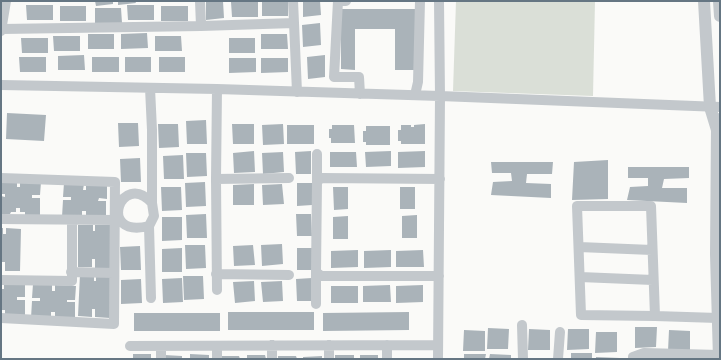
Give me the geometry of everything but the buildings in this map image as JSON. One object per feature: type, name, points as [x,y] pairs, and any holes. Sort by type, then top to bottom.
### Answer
[{"type":"street","points":[[6,1],[1,30],[294,23]]},
{"type":"street","points":[[200,1],[201,26]]},
{"type":"street","points":[[293,1],[297,92]]},
{"type":"street","points":[[346,1],[338,1],[334,77],[360,77],[360,94]]},
{"type":"street","points":[[415,96],[418,82],[420,1]]},
{"type":"street","points":[[438,359],[440,179],[439,1]]},
{"type":"street","points":[[633,359],[633,357],[644,353],[719,357],[719,124],[715,107],[704,1]]},
{"type":"street","points":[[720,1],[720,16]]},
{"type":"street","points":[[1,85],[217,89],[715,107]]},
{"type":"street","points":[[150,88],[152,130],[152,203],[154,216],[149,226],[150,298]]},
{"type":"street","points":[[217,89],[217,290]]},
{"type":"street","points":[[316,304],[317,154]]},
{"type":"street","points":[[1,178],[115,182],[114,324],[1,318]]},
{"type":"street","points":[[216,179],[289,178]]},
{"type":"street","points":[[318,181],[322,178],[440,179]]},
{"type":"street","points":[[149,226],[138,229],[126,225],[120,220],[118,208],[120,202],[131,194],[143,195],[152,203]]},
{"type":"street","points":[[655,316],[651,206],[577,206],[581,315],[718,318]]},
{"type":"street","points":[[1,219],[114,220]]},
{"type":"street","points":[[1,280],[72,281],[72,220]]},
{"type":"street","points":[[579,247],[652,250]]},
{"type":"street","points":[[72,272],[114,273]]},
{"type":"street","points":[[316,272],[321,276],[439,276]]},
{"type":"street","points":[[216,274],[289,275]]},
{"type":"street","points":[[580,277],[653,280]]},
{"type":"street","points":[[522,325],[523,359]]},
{"type":"street","points":[[558,359],[560,332]]},
{"type":"street","points":[[272,345],[272,359]]},
{"type":"street","points":[[329,345],[329,359]]},
{"type":"street","points":[[387,345],[387,359]]},
{"type":"street","points":[[130,346],[438,345]]},
{"type":"street","points":[[161,346],[161,359]]},
{"type":"street","points":[[216,346],[216,359]]},
{"type":"shaded area","points":[[456,1],[595,1],[593,96],[453,91]]}]
